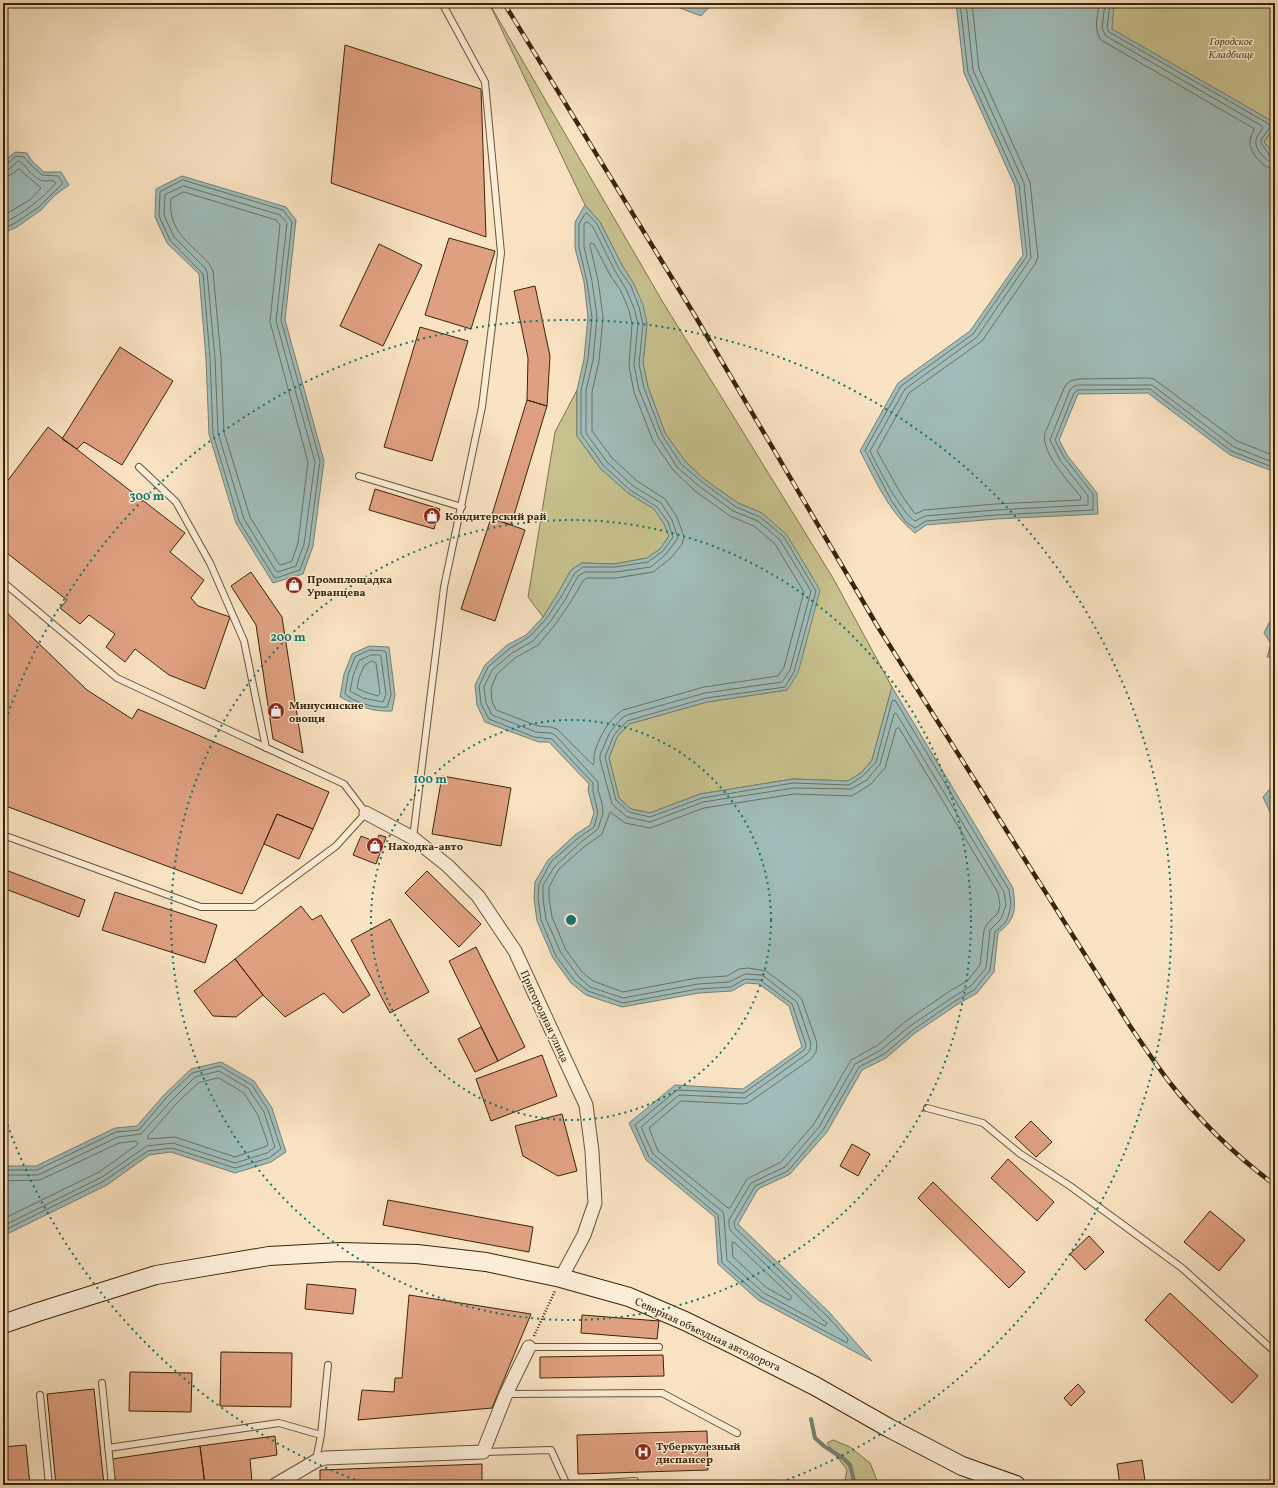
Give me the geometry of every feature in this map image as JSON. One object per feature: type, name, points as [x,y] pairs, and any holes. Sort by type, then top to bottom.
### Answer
[{"type":"street","name":"Пригородная улица","points":[[366,813],[413,838],[448,866],[478,896],[515,951],[586,1105],[592,1150],[595,1203],[584,1235],[561,1278]]},
{"type":"street","name":"Северная объездная автодорога","points":[[3,1324],[156,1276],[269,1256],[341,1252],[417,1254],[486,1262],[561,1278],[629,1297],[685,1321],[815,1386],[889,1428],[962,1466],[1016,1485]]},
{"type":"street","points":[[275,1485],[316,1461],[325,1458],[483,1452],[506,1394],[529,1347]]},
{"type":"lane","points":[[413,838],[444,587],[482,407],[501,253],[485,82],[442,3]]},
{"type":"lane","points":[[139,467],[176,502],[210,563],[244,641],[266,748]]},
{"type":"lane","points":[[359,476],[462,507]]},
{"type":"lane","points":[[3,582],[116,678],[344,784],[366,813],[336,846],[254,907],[202,907],[3,835]]},
{"type":"lane","points":[[927,1108],[983,1123],[1018,1154],[1070,1186],[1182,1268],[1275,1352]]},
{"type":"lane","points":[[529,1347],[660,1347]]},
{"type":"lane","points":[[316,1461],[321,1435],[328,1365]]},
{"type":"lane","points":[[102,1383],[112,1485]]},
{"type":"lane","points":[[506,1394],[662,1394],[737,1433]]},
{"type":"lane","points":[[40,1395],[49,1485]]},
{"type":"lane","points":[[108,1448],[279,1423],[321,1435]]},
{"type":"lane","points":[[483,1452],[551,1450],[567,1485],[635,1481]]},
{"type":"path","points":[[529,1347],[561,1278]]},
{"type":"green space","points":[[489,3],[664,304],[833,578],[892,687],[872,760],[861,773],[848,781],[793,779],[700,794],[650,813],[631,809],[619,798],[609,758],[617,737],[629,724],[707,702],[787,690],[762,513],[738,503],[704,479],[685,461],[665,433],[648,387],[643,363],[647,323],[634,284],[623,267],[600,222],[585,205]]},
{"type":"green space","name":"Городское Кладбище","points":[[1114,3],[1275,3],[1275,123],[1111,29]]},
{"type":"green space","points":[[1275,126],[1275,156],[1264,142]]},
{"type":"green space","points":[[577,390],[577,436],[600,468],[628,493],[654,509],[664,524],[669,536],[660,549],[647,558],[614,564],[582,563],[571,570],[543,617],[528,597],[555,432]]},
{"type":"green space","points":[[833,1440],[850,1447],[870,1463],[879,1485],[844,1485],[847,1470],[827,1443]]},
{"type":"water","points":[[667,3],[713,3],[701,16]]},
{"type":"water","points":[[956,3],[1114,3],[1112,29],[1275,123],[1275,126],[1264,142],[1275,156],[1275,472],[1230,455],[1148,393],[1078,394],[1059,440],[1067,455],[1097,493],[1098,514],[996,519],[926,525],[915,533],[890,506],[860,451],[898,383],[970,331],[1023,255],[1015,186],[964,73]]},
{"type":"water","points":[[15,152],[27,153],[32,161],[44,172],[61,172],[69,185],[55,195],[41,210],[17,227],[3,233],[3,162]]},
{"type":"water","points":[[182,176],[286,207],[296,220],[285,320],[324,461],[313,546],[303,574],[273,583],[236,523],[209,434],[206,359],[199,274],[167,243],[155,217],[156,189]]},
{"type":"water","points":[[585,205],[600,222],[623,267],[634,284],[643,305],[647,323],[643,363],[648,387],[665,433],[685,461],[704,479],[738,503],[762,513],[787,535],[820,590],[798,673],[787,690],[707,702],[629,724],[617,737],[609,758],[619,798],[631,809],[650,813],[700,794],[793,779],[848,781],[861,773],[872,760],[892,687],[1013,888],[1013,914],[1008,923],[998,933],[994,972],[977,993],[915,1033],[886,1058],[862,1070],[827,1132],[790,1174],[758,1189],[738,1224],[830,1313],[872,1361],[758,1300],[718,1264],[715,1217],[646,1160],[629,1123],[675,1085],[743,1089],[802,1047],[789,1006],[759,984],[746,983],[732,991],[699,993],[622,1007],[586,995],[571,983],[553,958],[537,921],[534,898],[535,882],[548,860],[575,835],[590,825],[594,813],[588,790],[589,784],[549,742],[539,742],[485,722],[477,705],[475,685],[485,665],[507,645],[526,635],[543,617],[571,570],[582,563],[614,564],[647,558],[660,549],[669,536],[664,524],[654,509],[628,493],[600,468],[577,436],[577,390],[584,359],[588,317],[584,282],[575,248],[575,222]]},
{"type":"water","points":[[1275,617],[1275,658],[1267,657],[1271,644],[1264,633],[1269,623]]},
{"type":"water","points":[[369,646],[389,647],[395,695],[392,711],[365,708],[340,697],[344,674],[352,654]]},
{"type":"water","points":[[1275,783],[1275,823],[1263,797]]},
{"type":"water","points":[[221,1062],[254,1081],[272,1108],[286,1152],[271,1162],[235,1173],[171,1152],[149,1155],[107,1185],[3,1236],[3,1166],[36,1166],[115,1128],[137,1126],[164,1095],[191,1069]]},
{"type":"building","points":[[345,45],[481,89],[486,237],[331,183]]},
{"type":"building","points":[[449,238],[495,251],[471,329],[425,315]]},
{"type":"building","points":[[379,244],[422,265],[383,346],[340,326]]},
{"type":"building","points":[[535,286],[550,356],[547,406],[527,400],[528,358],[514,291]]},
{"type":"building","points":[[420,327],[468,341],[432,461],[384,447]]},
{"type":"building","points":[[120,347],[173,381],[122,465],[84,442],[77,449],[62,439]]},
{"type":"building","points":[[527,400],[547,406],[511,525],[491,518]]},
{"type":"building","points":[[48,427],[185,533],[170,552],[204,580],[191,598],[198,606],[230,617],[205,689],[169,675],[135,649],[125,662],[106,647],[115,634],[89,615],[80,624],[60,608],[67,600],[3,550],[3,487]]},
{"type":"building","points":[[375,489],[440,509],[434,529],[369,510]]},
{"type":"building","points":[[491,518],[525,530],[495,621],[461,609]]},
{"type":"building","points":[[251,572],[282,617],[303,753],[273,739],[256,625],[231,586]]},
{"type":"building","points":[[3,609],[87,690],[132,719],[138,709],[329,792],[313,829],[277,814],[242,894],[3,805]]},
{"type":"building","points":[[442,776],[511,788],[501,846],[432,834]]},
{"type":"building","points":[[277,814],[313,829],[299,859],[264,844]]},
{"type":"building","points":[[379,835],[386,837],[376,864],[353,855],[361,836],[376,842]]},
{"type":"building","points":[[3,869],[85,900],[79,917],[3,888]]},
{"type":"building","points":[[427,871],[481,924],[459,947],[405,893]]},
{"type":"building","points":[[115,892],[217,925],[205,963],[102,930]]},
{"type":"building","points":[[301,906],[312,920],[321,915],[370,995],[343,1013],[324,993],[285,1017],[263,995],[235,959]]},
{"type":"building","points":[[390,919],[429,992],[390,1013],[351,940]]},
{"type":"building","points":[[476,947],[525,1047],[498,1061],[449,961]]},
{"type":"building","points":[[235,959],[263,995],[236,1017],[213,1016],[194,991]]},
{"type":"building","points":[[481,1027],[498,1061],[475,1072],[458,1039]]},
{"type":"building","points":[[542,1055],[557,1096],[491,1121],[476,1079]]},
{"type":"building","points":[[562,1114],[577,1171],[558,1176],[523,1156],[515,1126]]},
{"type":"building","points":[[1031,1121],[1052,1142],[1036,1157],[1015,1137]]},
{"type":"building","points":[[852,1144],[870,1154],[858,1176],[840,1166]]},
{"type":"building","points":[[1008,1159],[1054,1202],[1037,1221],[991,1178]]},
{"type":"building","points":[[933,1182],[1025,1272],[1009,1288],[918,1198]]},
{"type":"building","points":[[388,1200],[533,1227],[529,1252],[383,1225]]},
{"type":"building","points":[[1210,1211],[1245,1240],[1219,1271],[1184,1242]]},
{"type":"building","points":[[1089,1236],[1104,1252],[1085,1270],[1070,1254]]},
{"type":"building","points":[[307,1284],[356,1289],[353,1314],[305,1309]]},
{"type":"building","points":[[1170,1293],[1258,1376],[1232,1403],[1145,1320]]},
{"type":"building","points":[[409,1295],[531,1314],[492,1408],[358,1420],[362,1390],[394,1392],[395,1378],[402,1378]]},
{"type":"building","points":[[582,1315],[659,1321],[657,1339],[581,1333]]},
{"type":"building","points":[[221,1352],[292,1353],[291,1407],[220,1406]]},
{"type":"building","points":[[663,1355],[664,1376],[540,1378],[540,1357]]},
{"type":"building","points":[[130,1372],[192,1373],[191,1412],[129,1411]]},
{"type":"building","points":[[1078,1384],[1085,1392],[1071,1406],[1064,1398]]},
{"type":"building","points":[[94,1389],[104,1485],[56,1485],[47,1394]]},
{"type":"building","name":"Туберкулезный диспансер","points":[[707,1431],[708,1470],[578,1474],[577,1435]]},
{"type":"building","points":[[275,1436],[277,1455],[250,1459],[252,1482],[232,1485],[205,1485],[200,1446]]},
{"type":"building","points":[[26,1445],[30,1485],[3,1485],[3,1447]]},
{"type":"building","points":[[200,1446],[205,1485],[116,1485],[112,1459]]},
{"type":"building","points":[[1142,1460],[1145,1481],[1120,1485],[1117,1464]]},
{"type":"building","points":[[482,1464],[482,1485],[294,1485],[320,1484],[320,1470]]},
{"type":"waterway","points":[[811,1419],[815,1438],[850,1465],[855,1485]]},
{"type":"railway","points":[[504,3],[694,314],[878,627],[1130,1026],[1165,1076],[1194,1111],[1246,1162],[1275,1185]]},
{"type":"place","name":"Кондитерский рай","points":[[432,516]]},
{"type":"place","name":"Промплощадка Урванцева","points":[[294,585]]},
{"type":"place","name":"Минусинские овощи","points":[[276,711]]},
{"type":"place","name":"Находка-авто","points":[[375,846]]},
{"type":"place","name":"Туберкулезный диспансер","points":[[643,1452]]}]
